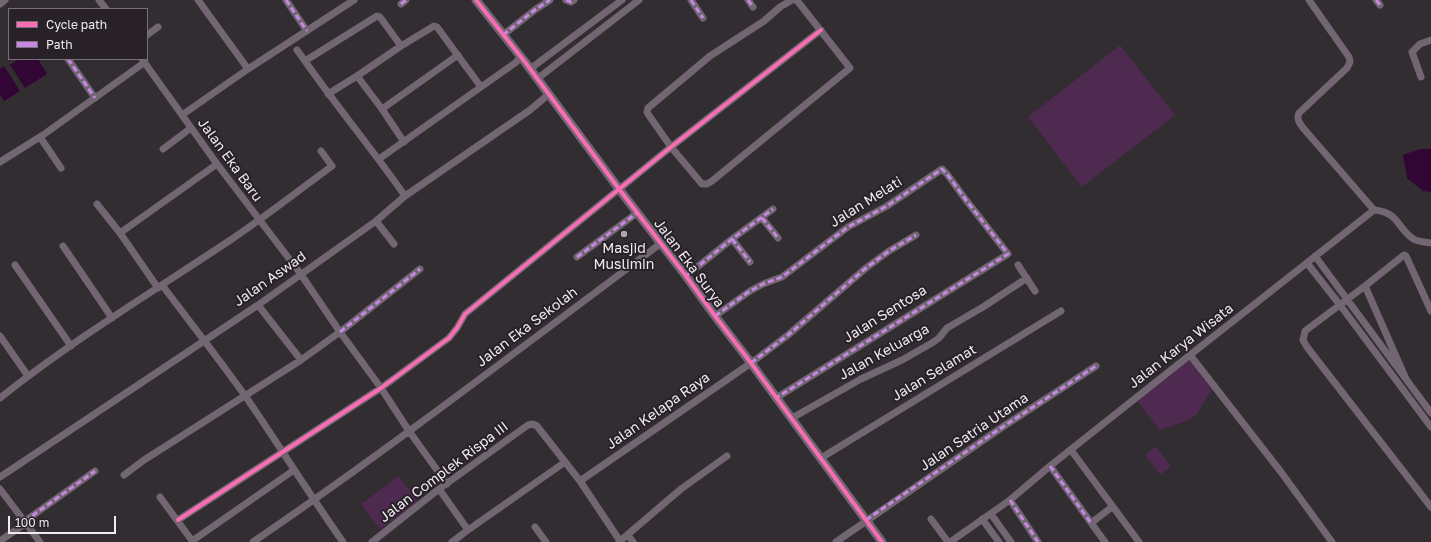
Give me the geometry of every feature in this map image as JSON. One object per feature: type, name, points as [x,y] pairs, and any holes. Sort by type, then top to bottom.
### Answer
[{"type":"street","points":[[0,4],[5,0]]},
{"type":"street","points":[[99,0],[105,8]]},
{"type":"street","points":[[198,0],[248,69]]},
{"type":"street","points":[[286,0],[307,31]]},
{"type":"street","points":[[182,115],[248,69],[354,0]]},
{"type":"street","points":[[503,35],[550,0]]},
{"type":"street","points":[[566,0],[571,2],[574,0]]},
{"type":"street","points":[[530,69],[622,0]]},
{"type":"street","points":[[537,79],[639,0]]},
{"type":"street","points":[[691,0],[704,18]]},
{"type":"street","points":[[748,0],[753,7]]},
{"type":"street","points":[[792,0],[764,21],[710,56],[648,108],[647,112],[672,147],[702,184],[707,184],[712,181],[850,68],[796,0]]},
{"type":"street","points":[[1309,0],[1349,57],[1350,62],[1347,68],[1299,113],[1297,116],[1298,121],[1374,210],[1383,211],[1389,214],[1412,238],[1431,243]]},
{"type":"street","name":"Jalan Eka Surya","points":[[479,1],[503,35],[792,418],[882,542]]},
{"type":"street","points":[[305,61],[377,16],[380,17],[401,46]]},
{"type":"street","points":[[328,94],[401,46],[435,26],[482,87]]},
{"type":"street","points":[[148,34],[158,27]]},
{"type":"street","points":[[178,520],[381,388],[449,338],[465,314],[619,189],[821,30]]},
{"type":"street","points":[[1421,77],[1412,52],[1420,44],[1431,40]]},
{"type":"street","points":[[297,50],[328,94],[379,159],[405,196]]},
{"type":"street","points":[[382,109],[458,55]]},
{"type":"street","points":[[379,159],[482,87],[521,57]]},
{"type":"street","points":[[69,60],[94,98]]},
{"type":"street","points":[[0,162],[40,137],[144,61]]},
{"type":"street","name":"Jalan Eka Baru","points":[[144,61],[217,164],[300,273],[447,484]]},
{"type":"street","points":[[357,76],[382,109],[404,142]]},
{"type":"street","name":"Jalan Aswad","points":[[0,476],[258,305],[300,273],[376,221],[405,196],[530,110],[549,94]]},
{"type":"street","points":[[164,149],[191,128]]},
{"type":"street","points":[[40,137],[61,168]]},
{"type":"street","points":[[0,398],[28,376],[71,346],[259,220],[332,166],[321,152]]},
{"type":"street","points":[[120,233],[217,164]]},
{"type":"street","name":"Jalan Melati","points":[[715,316],[750,291],[763,284],[782,277],[848,227],[887,206],[942,169],[1008,254]]},
{"type":"street","points":[[97,204],[245,396],[284,452],[314,501],[343,542]]},
{"type":"street","points":[[686,276],[732,239],[773,209]]},
{"type":"street","name":"Jalan Karya Wisata","points":[[949,542],[1010,500],[1050,466],[1374,210]]},
{"type":"street","points":[[577,257],[637,213]]},
{"type":"street","points":[[762,218],[778,238]]},
{"type":"street","points":[[376,221],[394,244]]},
{"type":"street","name":"Jalan Kelapa Raya","points":[[580,481],[788,336],[866,268],[889,251],[916,235]]},
{"type":"street","points":[[732,239],[750,262]]},
{"type":"street","name":"Jalan Eka Sekolah","points":[[253,542],[314,501],[660,244]]},
{"type":"street","points":[[63,246],[112,318]]},
{"type":"street","name":"Jalan Sentosa","points":[[776,398],[1008,254]]},
{"type":"street","points":[[1431,311],[1405,255],[1307,329],[1303,336],[1303,340],[1428,498],[1431,507]]},
{"type":"street","points":[[1315,256],[1431,413]]},
{"type":"street","points":[[1307,263],[1431,427]]},
{"type":"street","points":[[15,265],[71,346]]},
{"type":"street","points":[[1018,265],[1035,291]]},
{"type":"street","points":[[124,475],[144,460],[300,360],[340,332],[420,269]]},
{"type":"street","name":"Jalan Keluarga","points":[[792,418],[861,379],[902,360],[932,343],[939,338],[947,328],[983,307],[1027,278]]},
{"type":"street","points":[[1365,286],[1406,379]]},
{"type":"street","points":[[258,305],[300,360]]},
{"type":"street","name":"Jalan Selamat","points":[[821,458],[1061,311]]},
{"type":"street","points":[[0,336],[28,376]]},
{"type":"street","points":[[1190,355],[1281,472],[1332,542]]},
{"type":"street","name":"Jalan Satria Utama","points":[[836,542],[1001,428],[1096,366]]},
{"type":"street","name":"Jalan Complek Rispa III","points":[[372,542],[447,484],[528,425],[531,424],[537,426],[565,462]]},
{"type":"street","points":[[1071,450],[1139,542]]},
{"type":"street","points":[[452,542],[565,462],[580,481],[619,542],[681,489],[727,456]]},
{"type":"street","points":[[1050,466],[1105,542]]},
{"type":"street","points":[[160,497],[192,541],[294,470]]},
{"type":"street","points":[[0,541],[96,471]]},
{"type":"street","points":[[0,489],[40,542]]},
{"type":"street","points":[[439,490],[468,530]]},
{"type":"street","points":[[1010,500],[1038,542]]},
{"type":"street","points":[[1091,523],[1112,506]]},
{"type":"street","points":[[991,514],[1012,542]]},
{"type":"street","points":[[931,519],[949,542]]},
{"type":"street","points":[[982,519],[999,542]]},
{"type":"street","points":[[535,527],[546,542]]},
{"type":"street","points":[[628,535],[633,542]]},
{"type":"shaded area","points":[[1120,45],[1175,115],[1082,187],[1028,117]]},
{"type":"shaded area","points":[[18,60],[39,60],[47,74],[25,88],[10,65]]},
{"type":"shaded area","points":[[4,66],[20,91],[4,101],[0,95],[0,69]]},
{"type":"shaded area","points":[[1420,149],[1431,149],[1431,192],[1423,191],[1407,178],[1403,155]]},
{"type":"shaded area","points":[[1189,360],[1212,390],[1196,415],[1189,420],[1160,430],[1137,401]]},
{"type":"shaded area","points":[[1156,446],[1171,467],[1160,475],[1145,455]]},
{"type":"shaded area","points":[[399,476],[418,502],[380,529],[361,504]]},
{"type":"marked path","points":[[286,0],[307,31]]},
{"type":"marked path","points":[[401,4],[406,0]]},
{"type":"marked path","points":[[503,35],[550,0]]},
{"type":"marked path","points":[[566,0],[571,2],[574,0]]},
{"type":"marked path","points":[[691,0],[703,18]]},
{"type":"marked path","points":[[748,0],[753,7]]},
{"type":"marked path","points":[[1376,0],[1380,5]]},
{"type":"marked path","points":[[69,60],[95,98]]},
{"type":"marked path","points":[[715,316],[750,291],[763,284],[782,277],[848,227],[887,206],[942,169],[1008,254],[776,398]]},
{"type":"marked path","points":[[686,276],[732,239],[773,209]]},
{"type":"marked path","points":[[577,257],[637,213]]},
{"type":"marked path","points":[[762,218],[778,238]]},
{"type":"marked path","points":[[751,363],[788,335],[866,268],[889,251],[916,235]]},
{"type":"marked path","points":[[732,239],[750,262]]},
{"type":"marked path","points":[[340,332],[420,269]]},
{"type":"marked path","points":[[866,520],[1001,428],[1096,366]]},
{"type":"marked path","points":[[1050,466],[1091,523]]},
{"type":"marked path","points":[[25,521],[95,471]]},
{"type":"marked path","points":[[1010,500],[1038,542]]},
{"type":"cycle path","points":[[476,0],[525,62],[619,189],[686,276],[882,542]]},
{"type":"cycle path","points":[[178,520],[381,388],[449,338],[465,314],[671,147],[821,30]]},
{"type":"place","name":"Masjid Muslimin","points":[[624,234]]}]
